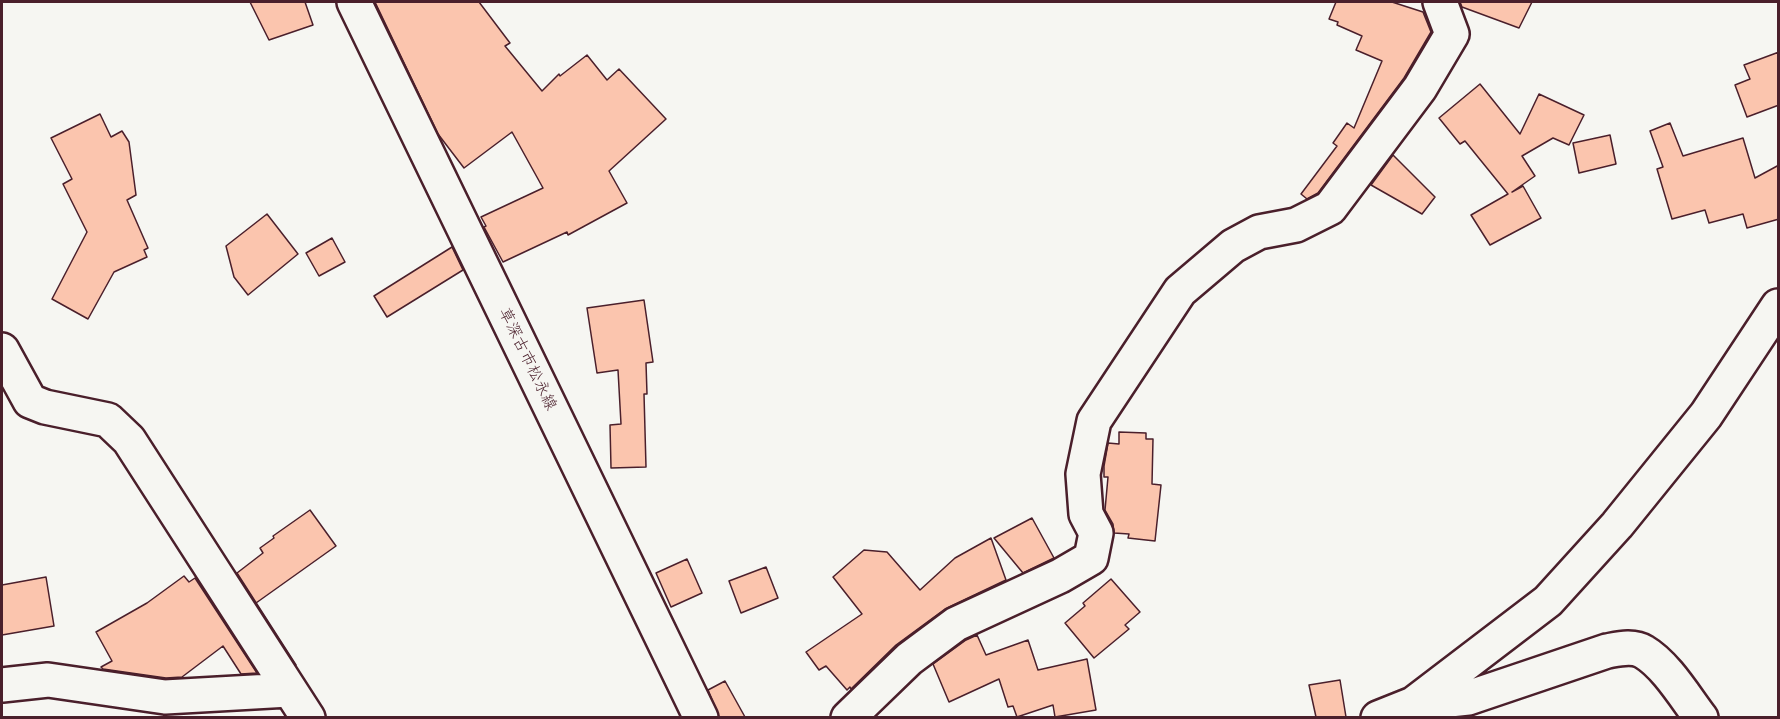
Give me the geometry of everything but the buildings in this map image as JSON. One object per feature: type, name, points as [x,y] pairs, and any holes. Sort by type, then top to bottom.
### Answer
[{"type":"street","name":"草深古市松永線","points":[[354,2],[591,486],[701,717]]},
{"type":"street","points":[[848,717],[909,659],[956,624],[1060,576],[1091,558],[1096,533],[1086,514],[1083,474],[1094,421],[1180,291],[1233,246],[1259,232],[1296,225],[1330,208],[1420,88],[1452,34],[1440,2]]},
{"type":"street","points":[[1413,704],[1548,601],[1617,525],[1706,415],[1779,306]]},
{"type":"street","points":[[2,350],[30,401],[45,407],[108,420],[129,440],[308,717]]},
{"type":"street","points":[[1378,717],[1413,704],[1467,698],[1607,651],[1627,648],[1643,651],[1664,670],[1701,717]]},
{"type":"street","points":[[2,685],[48,680],[165,697],[289,690]]}]
